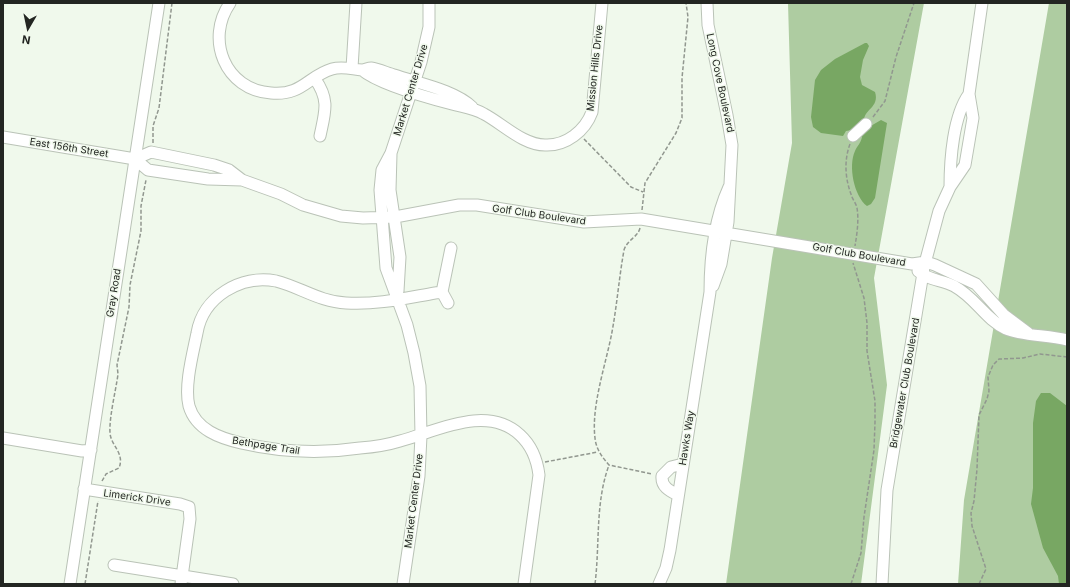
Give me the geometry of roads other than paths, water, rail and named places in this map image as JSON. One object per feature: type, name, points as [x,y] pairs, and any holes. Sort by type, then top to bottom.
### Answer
[{"type":"street","name":"Gray Road","points":[[70,584],[159,3]]},
{"type":"street","points":[[230,3],[222,16],[218,41],[222,56],[232,74],[250,88],[270,94],[294,91],[334,69],[357,69],[356,3]]},
{"type":"street","name":"Market Center Drive","points":[[403,584],[419,476],[421,434],[420,386],[414,354],[398,300],[386,268],[380,179],[382,170],[391,153],[427,40],[429,3]]},
{"type":"street","name":"Mission Hills Drive","points":[[357,69],[369,76],[413,87],[448,104],[474,109],[527,141],[539,145],[557,144],[578,133],[587,123],[593,108],[602,3]]},
{"type":"street","name":"Long Cove Boulevard","points":[[707,3],[708,25],[730,131],[732,156],[729,187],[720,206],[721,232]]},
{"type":"street","name":"Bridgewater Club Boulevard","points":[[882,584],[887,490],[923,276],[938,217],[950,187],[964,165],[973,118],[969,94],[982,3]]},
{"type":"street","points":[[315,79],[326,100],[320,136]]},
{"type":"street","points":[[853,136],[866,124]]},
{"type":"street","name":"East 156th Street","points":[[3,137],[135,159]]},
{"type":"street","name":"Golf Club Boulevard","points":[[242,180],[208,179],[148,170],[135,159],[151,152],[214,165],[229,170],[242,180],[327,214],[355,218],[396,217],[459,205],[477,205],[584,222],[641,219],[912,264],[926,262],[976,284],[982,300]]},
{"type":"street","name":"Market Center Drive","points":[[391,153],[390,190],[396,217],[400,250],[400,268],[397,279],[398,300]]},
{"type":"street","name":"Hawks Way","points":[[659,584],[666,568],[670,550],[710,292],[721,264],[721,232]]},
{"type":"street","points":[[448,302],[442,292],[451,248]]},
{"type":"street","points":[[384,251],[400,250]]},
{"type":"street","name":"Golf Club Boulevard","points":[[912,264],[923,276],[953,286],[982,300],[1028,333],[1067,340]]},
{"type":"street","name":"Bethpage Trail","points":[[442,292],[398,300],[359,303],[332,301],[312,296],[284,284],[266,280],[250,281],[232,287],[216,297],[205,311],[199,323],[187,392],[188,400],[192,413],[200,424],[213,434],[227,440],[272,448],[310,452],[380,446],[473,421],[483,420],[500,423],[513,429],[524,439],[534,453],[539,479],[524,584]]},
{"type":"street","points":[[3,438],[82,451],[91,450]]},
{"type":"street","points":[[678,496],[662,484],[662,476],[670,467],[683,464]]},
{"type":"street","name":"Limerick Drive","points":[[84,490],[180,504],[189,508],[191,514],[181,580]]},
{"type":"street","points":[[114,565],[181,580],[233,584]]}]
